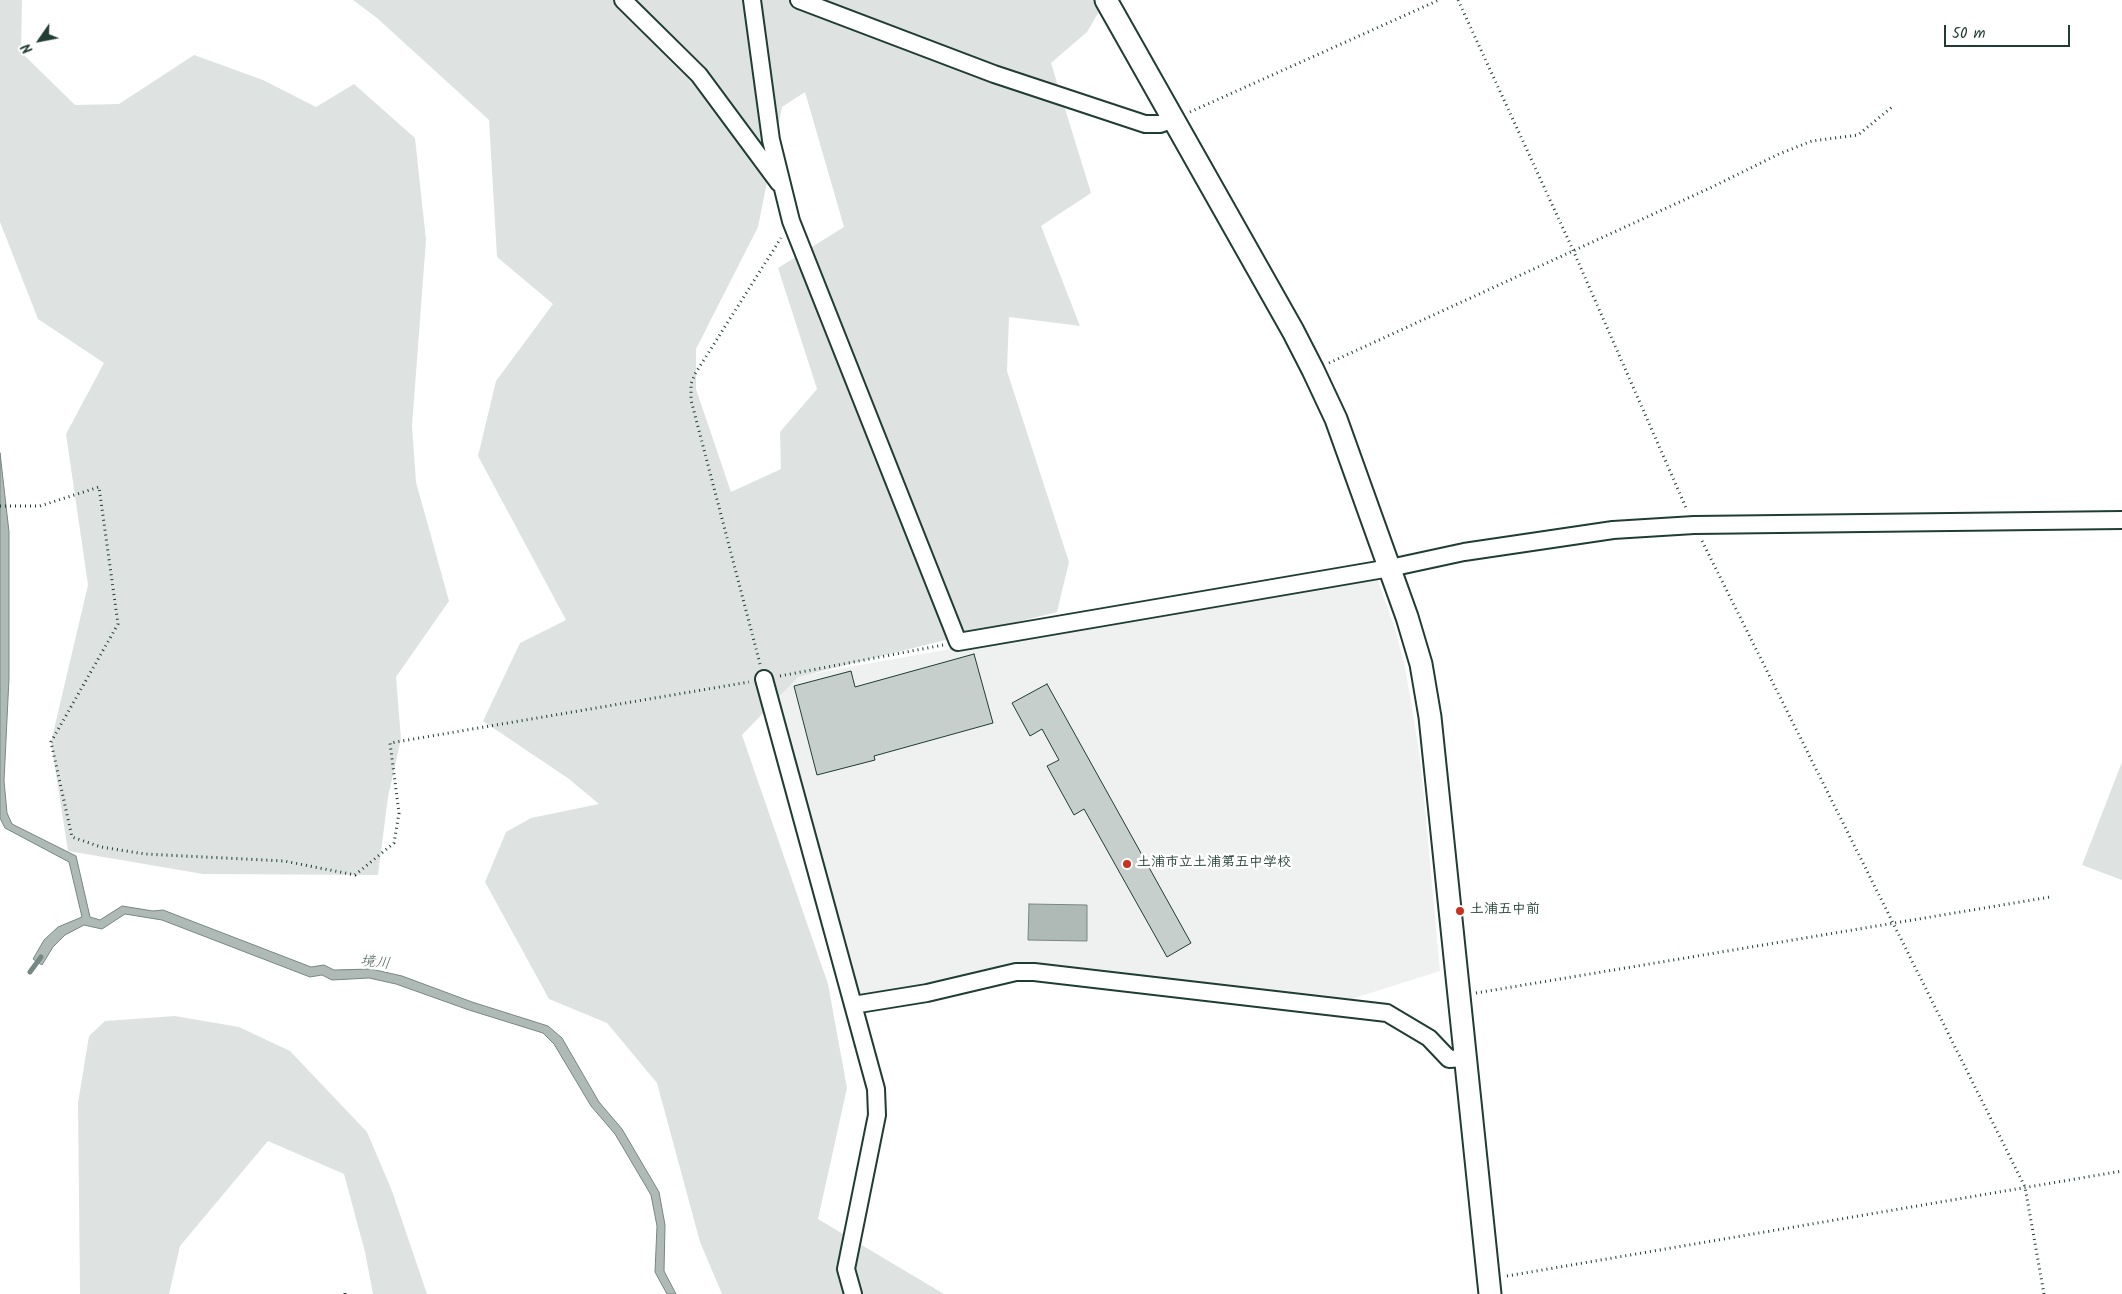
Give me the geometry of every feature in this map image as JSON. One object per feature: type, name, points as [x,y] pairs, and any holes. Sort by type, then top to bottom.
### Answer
[{"type":"street","points":[[623,0],[699,75],[783,189]]},
{"type":"street","points":[[752,0],[772,140],[791,221],[958,642],[1390,568],[1464,552],[1613,530],[1694,525],[2122,520]]},
{"type":"street","points":[[800,0],[994,74],[1145,124],[1160,124],[1174,119]]},
{"type":"street","points":[[1106,0],[1293,330],[1313,370],[1336,419],[1390,568],[1421,664],[1428,708],[1489,1287]]},
{"type":"street","points":[[764,679],[876,1089],[876,1116],[846,1269],[853,1294]]},
{"type":"street","points":[[853,1005],[927,993],[1016,972],[1034,972],[1387,1013],[1429,1038],[1449,1059],[1466,1058]]},
{"type":"path","points":[[1174,119],[1439,0]]},
{"type":"path","points":[[1458,0],[1573,250],[1694,525],[2025,1187],[2044,1294]]},
{"type":"path","points":[[1313,370],[1780,154],[1812,142],[1858,135],[1892,107]]},
{"type":"path","points":[[764,679],[691,400],[691,384],[695,374],[791,221]]},
{"type":"path","points":[[0,506],[40,506],[99,487],[118,624],[51,742],[72,837],[102,847],[145,854],[284,862],[355,875],[394,844],[399,813],[390,743],[764,679],[958,642]]},
{"type":"path","points":[[1458,996],[2050,897]]},
{"type":"path","points":[[1489,1287],[2025,1187],[2122,1171]]},
{"type":"shaded area","points":[[0,0],[22,0],[21,52],[75,105],[119,104],[194,55],[263,80],[316,107],[354,84],[415,138],[426,240],[412,426],[416,482],[449,601],[396,677],[401,739],[388,797],[378,875],[203,874],[68,851],[51,742],[88,585],[66,434],[104,363],[38,319],[0,222]]},
{"type":"shaded area","points":[[353,0],[1106,0],[1087,32],[1051,63],[1091,193],[1041,226],[1080,326],[1009,317],[1007,371],[1069,562],[1057,612],[798,677],[742,735],[828,984],[847,1088],[818,1219],[944,1294],[722,1294],[700,1242],[657,1083],[607,1023],[549,999],[485,882],[506,832],[531,818],[599,804],[569,779],[483,721],[520,643],[566,620],[478,456],[496,381],[553,304],[497,257],[489,120],[377,18]],"holes":[[[805,92],[844,227],[778,268],[817,389],[780,432],[781,469],[731,492],[696,389],[696,349],[758,227],[782,107]]]},
{"type":"shaded area","points":[[0,453],[9,532],[9,678],[4,781],[7,813],[12,824],[76,856],[90,917],[100,920],[122,906],[153,911],[163,910],[311,967],[324,965],[334,970],[371,969],[402,976],[472,1002],[548,1026],[562,1038],[599,1102],[622,1129],[659,1192],[665,1225],[664,1271],[676,1294],[667,1294],[655,1272],[657,1226],[651,1195],[615,1134],[591,1106],[554,1044],[543,1033],[469,1010],[396,984],[369,978],[332,980],[322,975],[310,977],[162,920],[125,914],[102,929],[84,925],[65,935],[53,947],[42,965],[33,959],[44,940],[58,927],[82,917],[69,862],[5,828],[0,818]]},
{"type":"shaded area","name":"土浦市立土浦第五中学校","points":[[1375,573],[1394,626],[1404,662],[1413,713],[1421,766],[1440,971],[1342,1002],[1073,970],[1029,963],[1018,963],[944,982],[870,995],[860,993],[773,686],[783,679]]},
{"type":"shaded area","points":[[2122,762],[2122,880],[2082,865]]},
{"type":"shaded area","points":[[1029,904],[1087,905],[1087,941],[1028,940]]},
{"type":"shaded area","points":[[175,1016],[239,1027],[290,1051],[367,1132],[392,1191],[427,1294],[373,1294],[365,1252],[344,1174],[268,1141],[180,1246],[169,1294],[80,1294],[78,1103],[89,1036],[105,1021]]},
{"type":"building","points":[[974,654],[993,723],[874,756],[875,760],[817,775],[794,686],[851,671],[855,687]]},
{"type":"building","points":[[1047,684],[1191,943],[1167,957],[1084,809],[1074,815],[1047,766],[1059,760],[1042,729],[1030,736],[1012,703]]},
{"type":"waterway","points":[[30,972],[41,957]]},
{"type":"place","name":"土浦市立土浦第五中学校","points":[[1127,864]]},
{"type":"place","name":"土浦五中前","points":[[1460,911]]},
{"type":"water label","name":"境川","points":[[375,964]]}]
